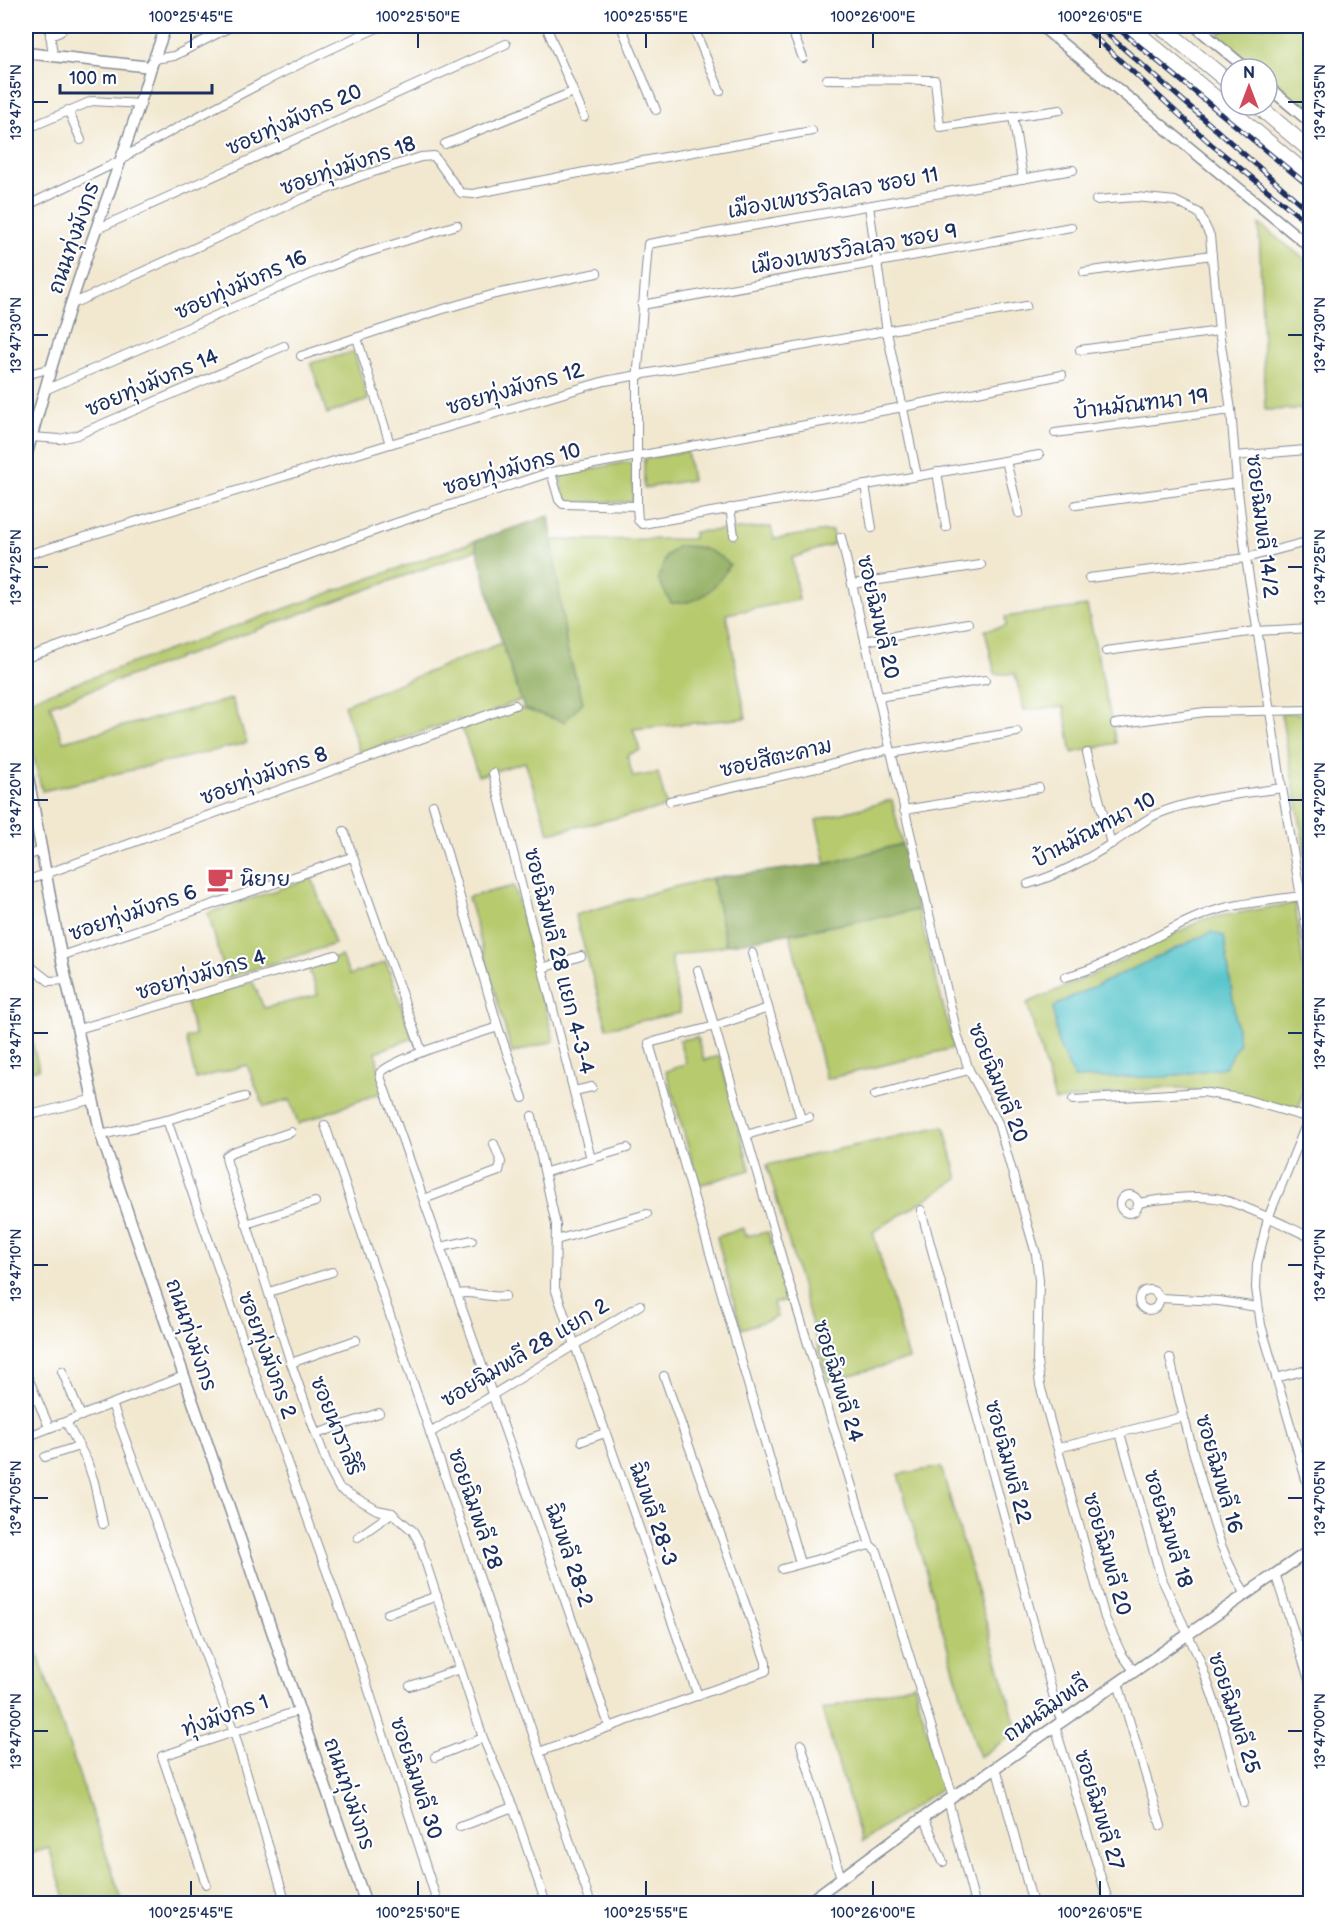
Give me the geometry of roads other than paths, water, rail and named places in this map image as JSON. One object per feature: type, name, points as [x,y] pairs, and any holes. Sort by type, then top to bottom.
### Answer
[{"type":"highway","points":[[1129,26],[1311,177]]},
{"type":"highway","points":[[1161,26],[1219,74]]},
{"type":"highway","points":[[1271,117],[1311,150]]},
{"type":"street","points":[[49,26],[53,55]]},
{"type":"street","points":[[50,36],[60,32],[65,26]]},
{"type":"street","name":"ถนนทุ่งมังกร","points":[[26,457],[51,368],[166,26]]},
{"type":"street","points":[[26,53],[153,63],[174,56],[232,26]]},
{"type":"street","points":[[26,206],[122,160],[248,89],[322,51],[382,26]]},
{"type":"street","points":[[546,26],[584,117]]},
{"type":"street","points":[[621,26],[656,110]]},
{"type":"street","points":[[693,26],[720,91]]},
{"type":"street","points":[[790,26],[803,58]]},
{"type":"street","points":[[1041,26],[1311,247]]},
{"type":"street","points":[[1198,27],[1225,26]]},
{"type":"street","points":[[1198,27],[1233,57]]},
{"type":"street","name":"ซอยทุ่งมังกร 20","points":[[97,228],[506,44]]},
{"type":"street","points":[[827,79],[935,80],[940,127],[1060,110]]},
{"type":"street","points":[[445,144],[573,92]]},
{"type":"street","points":[[1279,96],[1311,122]]},
{"type":"street","points":[[26,129],[92,100],[141,104]]},
{"type":"street","points":[[68,110],[81,140]]},
{"type":"street","points":[[1013,116],[1023,179]]},
{"type":"street","name":"ซอยทุ่งมังกร 18","points":[[72,304],[304,198],[361,176],[421,157],[434,156],[461,193],[473,194],[615,165],[812,131]]},
{"type":"street","name":"เมืองเพชรวิลเลจ ซอย 11","points":[[642,305],[648,244],[1073,170]]},
{"type":"street","name":"ซอยฉิมพลี 14/2","points":[[1095,200],[1136,197],[1175,201],[1198,213],[1210,236],[1246,558],[1282,788],[1311,948]]},
{"type":"street","points":[[869,206],[887,332],[917,476]]},
{"type":"street","name":"ซอยทุ่งมังกร 16","points":[[45,390],[320,270],[457,225]]},
{"type":"street","name":"เมืองเพชรวิลเลจ ซอย 9","points":[[642,305],[1071,227]]},
{"type":"street","points":[[1084,272],[1212,255]]},
{"type":"street","points":[[301,356],[495,294],[597,273]]},
{"type":"street","points":[[642,305],[637,374],[637,506],[638,520],[642,524],[1039,455]]},
{"type":"street","name":"ซอยทุ่งมังกร 12","points":[[26,555],[390,444],[569,391],[637,374],[1026,306]]},
{"type":"street","points":[[1080,350],[1219,331]]},
{"type":"street","points":[[357,338],[390,444]]},
{"type":"street","name":"ซอยทุ่งมังกร 14","points":[[31,437],[60,439],[78,435],[284,346]]},
{"type":"street","points":[[26,375],[51,368]]},
{"type":"street","name":"ซอยทุ่งมังกร 10","points":[[26,658],[396,523],[551,472],[1062,375]]},
{"type":"street","name":"บ้านมัณฑนา 19","points":[[1055,433],[1231,410]]},
{"type":"street","points":[[1235,456],[1306,450]]},
{"type":"street","points":[[1006,461],[1019,513]]},
{"type":"street","points":[[551,472],[559,500],[563,504],[637,506]]},
{"type":"street","points":[[937,472],[946,527]]},
{"type":"street","points":[[1076,505],[1237,483]]},
{"type":"street","points":[[865,485],[872,528]]},
{"type":"street","points":[[730,508],[734,535]]},
{"type":"street","name":"ซอยฉิมพลี 20","points":[[841,537],[957,1034],[969,1070],[998,1123],[1036,1254],[1039,1280],[1037,1361],[1040,1385],[1105,1618],[1121,1653],[1134,1671]]},
{"type":"street","points":[[1089,578],[1246,558],[1311,541]]},
{"type":"street","points":[[852,584],[981,565]]},
{"type":"street","points":[[865,641],[968,623]]},
{"type":"street","points":[[1106,651],[1257,631],[1311,628]]},
{"type":"street","points":[[878,697],[986,680]]},
{"type":"street","name":"ซอยทุ่งมังกร 8","points":[[26,881],[515,705]]},
{"type":"street","points":[[1115,724],[1205,712],[1311,710]]},
{"type":"street","name":"ซอยสีตะคาม","points":[[670,801],[890,751],[1017,732]]},
{"type":"street","points":[[1086,753],[1111,844]]},
{"type":"street","name":"ถนนทุ่งมังกร","points":[[26,766],[61,956],[101,1135],[366,1904]]},
{"type":"street","name":"ซอยฉิมพลี 28 แยก 4-3-4","points":[[492,773],[591,1159]]},
{"type":"street","points":[[904,810],[1039,788]]},
{"type":"street","name":"บ้านมัณฑนา 10","points":[[1028,884],[1043,880],[1073,866],[1155,815],[1177,807],[1282,788]]},
{"type":"street","points":[[433,805],[498,1027],[523,1098]]},
{"type":"street","points":[[344,831],[422,1052],[498,1027]]},
{"type":"street","points":[[26,856],[41,850]]},
{"type":"street","name":"ซอยทุ่งมังกร 6","points":[[61,956],[352,857]]},
{"type":"street","points":[[1065,977],[1107,963],[1200,915],[1220,909],[1300,896]]},
{"type":"street","points":[[746,1135],[805,1118],[752,952]]},
{"type":"street","name":"ซอยทุ่งมังกร 4","points":[[78,1029],[334,955]]},
{"type":"street","points":[[542,968],[581,956]]},
{"type":"street","points":[[26,963],[49,981],[67,981]]},
{"type":"street","name":"ซอยฉิมพลี 24","points":[[698,970],[788,1279],[870,1545],[877,1551],[951,1799],[975,1904]]},
{"type":"street","points":[[768,1008],[715,1026],[649,1043],[800,1563]]},
{"type":"street","name":"ฉิมพลี 28-2","points":[[422,1052],[380,1073],[610,1728]]},
{"type":"street","points":[[875,1095],[969,1070]]},
{"type":"street","points":[[574,1091],[592,1087]]},
{"type":"street","points":[[1073,1100],[1203,1092],[1244,1099],[1309,1121],[1268,1218],[1257,1264],[1257,1307],[1311,1493]]},
{"type":"street","points":[[101,1135],[166,1120],[244,1097]]},
{"type":"street","points":[[26,1116],[94,1099]]},
{"type":"street","name":"ฉิมพลี 28-3","points":[[532,1116],[556,1225],[555,1288],[698,1696]]},
{"type":"street","name":"ซอยทุ่งมังกร 2","points":[[166,1120],[360,1663]]},
{"type":"street","name":"ซอยฉิมพลี 28","points":[[325,1125],[591,1904]]},
{"type":"street","name":"ซอยนาราสิริ","points":[[291,1132],[226,1156],[291,1363],[316,1434],[339,1488],[377,1510],[392,1513],[413,1531],[419,1542],[483,1738],[513,1807],[546,1904]]},
{"type":"street","points":[[424,1199],[499,1172],[501,1162],[494,1144]]},
{"type":"street","points":[[546,1172],[627,1148]]},
{"type":"street","points":[[1138,1203],[1155,1199],[1219,1199],[1311,1236]]},
{"type":"street","points":[[246,1224],[315,1202]]},
{"type":"street","name":"ซอยฉิมพลี 22","points":[[921,1210],[1054,1698],[1059,1724]]},
{"type":"street","points":[[556,1240],[647,1214]]},
{"type":"street","points":[[441,1247],[472,1240]]},
{"type":"street","points":[[269,1292],[332,1272]]},
{"type":"street","points":[[458,1294],[467,1292],[495,1298],[505,1296]]},
{"type":"street","points":[[1159,1298],[1219,1301],[1257,1307]]},
{"type":"street","name":"ซอยฉิมพลี 28 แยก 2","points":[[430,1433],[640,1305]]},
{"type":"street","points":[[291,1363],[356,1340]]},
{"type":"street","name":"ซอยฉิมพลี 16","points":[[1170,1358],[1183,1417],[1223,1553],[1246,1594]]},
{"type":"street","points":[[1276,1378],[1311,1369]]},
{"type":"street","points":[[62,1371],[81,1416]]},
{"type":"street","points":[[26,1373],[49,1427]]},
{"type":"street","points":[[26,1437],[184,1376]]},
{"type":"street","points":[[539,1752],[766,1671],[766,1662],[664,1376]]},
{"type":"street","points":[[112,1404],[234,1732],[286,1904]]},
{"type":"street","points":[[316,1434],[379,1413]]},
{"type":"street","points":[[1058,1448],[1183,1417]]},
{"type":"street","points":[[66,1422],[87,1461],[103,1524]]},
{"type":"street","points":[[582,1441],[605,1433]]},
{"type":"street","name":"ซอยฉิมพลี 18","points":[[1120,1433],[1161,1577],[1189,1634]]},
{"type":"street","points":[[45,1457],[79,1446]]},
{"type":"street","points":[[358,1537],[392,1513]]},
{"type":"street","points":[[782,1569],[870,1545]]},
{"type":"street","name":"ถนนฉิมพลี","points":[[806,1904],[924,1817],[1311,1550]]},
{"type":"street","points":[[1275,1573],[1311,1683]]},
{"type":"street","points":[[387,1614],[436,1596]]},
{"type":"street","name":"ซอยฉิมพลี 25","points":[[1189,1634],[1222,1726],[1244,1803]]},
{"type":"street","points":[[1299,1646],[1311,1643]]},
{"type":"street","name":"ซอยฉิมพลี 30","points":[[360,1663],[438,1904]]},
{"type":"street","points":[[410,1686],[460,1669]]},
{"type":"street","points":[[1118,1683],[1161,1826]]},
{"type":"street","name":"ทุ่งมังกร 1","points":[[206,1884],[162,1756],[300,1710]]},
{"type":"street","name":"ซอยฉิมพลี 27","points":[[1059,1724],[1109,1904]]},
{"type":"street","points":[[435,1757],[483,1738]]},
{"type":"street","points":[[801,1744],[841,1878]]},
{"type":"street","points":[[996,1767],[1033,1904]]},
{"type":"street","points":[[460,1827],[513,1807]]},
{"type":"street","points":[[924,1817],[943,1863]]},
{"type":"water","points":[[1211,932],[1224,936],[1239,1043],[1225,1067],[1167,1077],[1074,1078],[1058,1043],[1053,1008],[1063,1001]]},
{"type":"railway","points":[[1083,26],[1212,145],[1310,225]]},
{"type":"railway","points":[[1098,26],[1310,212]]},
{"type":"railway","points":[[1115,26],[1310,187]]},
{"type":"place","name":"นิยาย","points":[[220,879]]}]
